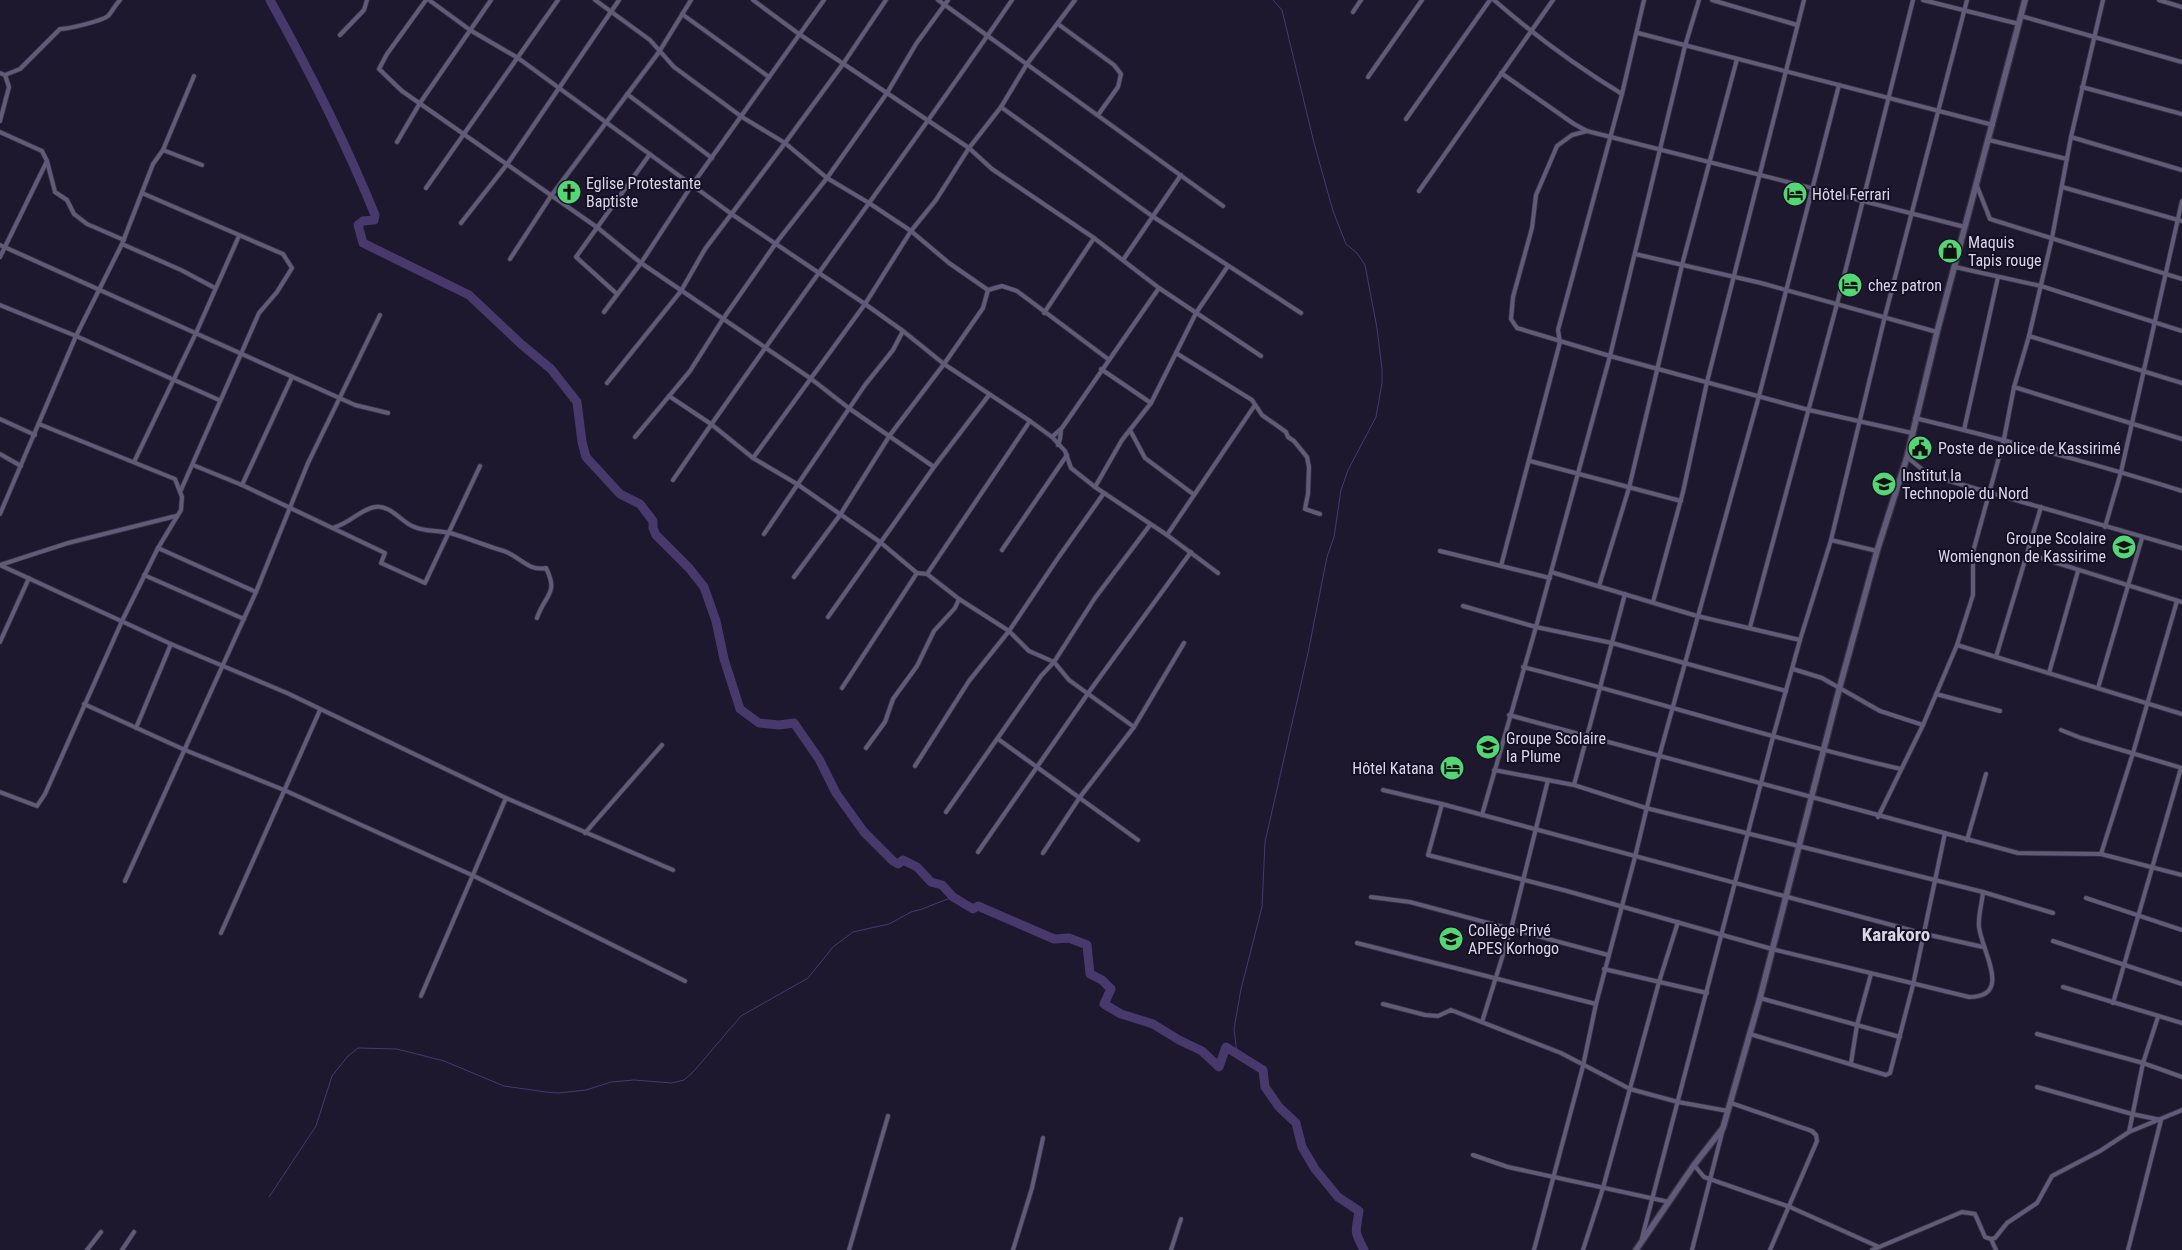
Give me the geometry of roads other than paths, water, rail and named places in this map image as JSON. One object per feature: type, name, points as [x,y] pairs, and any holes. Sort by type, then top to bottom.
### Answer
[{"type":"street","points":[[5,75],[20,69],[60,29],[99,21],[109,16],[112,8],[120,0]]},
{"type":"street","points":[[340,35],[364,10],[367,0]]},
{"type":"street","points":[[934,467],[850,409],[810,378],[641,263],[598,228],[508,163],[402,91],[379,69],[387,54],[428,0],[470,30],[518,58],[733,215],[904,331],[944,364],[988,395],[1030,421],[1052,437],[1067,455],[1071,468],[1095,487],[1218,572]]},
{"type":"street","points":[[397,142],[420,103],[491,0]]},
{"type":"street","points":[[426,188],[558,0]]},
{"type":"street","points":[[595,0],[612,10],[650,40],[674,67],[742,117],[785,144],[827,178],[869,203],[910,231],[949,263],[988,290]]},
{"type":"street","points":[[461,223],[508,163],[619,0]]},
{"type":"street","points":[[510,259],[552,196],[659,52],[691,0]]},
{"type":"street","points":[[753,0],[799,34],[969,148],[992,168],[1094,238],[1159,288],[1261,356]]},
{"type":"street","points":[[604,312],[641,263],[692,185],[824,0]]},
{"type":"street","points":[[607,383],[681,291],[705,249],[733,215],[785,144],[843,64],[886,0]]},
{"type":"street","points":[[938,0],[1223,206]]},
{"type":"street","points":[[635,437],[690,371],[723,319],[776,243],[827,178],[887,92],[916,44],[948,0]]},
{"type":"street","points":[[672,480],[764,347],[869,203],[1012,0]]},
{"type":"street","points":[[753,458],[865,304],[910,231],[936,200],[969,148],[1001,107],[1027,64],[1075,0]]},
{"type":"street","points":[[1353,12],[1361,0]]},
{"type":"street","points":[[1368,76],[1422,0]]},
{"type":"street","points":[[1406,119],[1490,0]]},
{"type":"street","points":[[1494,0],[1530,31],[1622,94]]},
{"type":"street","points":[[1419,191],[1553,0]]},
{"type":"street","points":[[1501,566],[1560,342],[1558,330],[1638,33],[1644,0]]},
{"type":"street","points":[[1482,815],[1550,578],[1610,356],[1685,46],[1699,0]]},
{"type":"street","points":[[1712,0],[1797,25]]},
{"type":"street","points":[[1653,602],[1680,501],[1707,382],[1804,0]]},
{"type":"street","points":[[1750,628],[1837,304],[1914,0]]},
{"type":"street","points":[[1923,0],[2019,24]]},
{"type":"street","points":[[1639,1248],[1773,737],[1830,540],[1885,316],[1967,0]]},
{"type":"street","points":[[1692,1250],[1712,1180],[1723,1128],[1787,896],[1822,751],[1878,551],[1907,457],[1936,332],[2026,0]]},
{"type":"street","points":[[1878,817],[1923,725],[1957,645],[1973,595],[1974,552],[2004,439],[2014,387],[2041,286],[2071,137],[2103,0]]},
{"type":"street","points":[[2159,0],[2182,7]]},
{"type":"street","points":[[682,14],[769,77]]},
{"type":"street","points":[[2021,16],[2182,62]]},
{"type":"street","points":[[1058,24],[1106,58],[1121,74],[1118,87],[1098,115]]},
{"type":"street","points":[[1638,33],[1993,125]]},
{"type":"street","points":[[1599,586],[1629,488],[1656,368],[1736,59]]},
{"type":"street","points":[[0,72],[5,75],[9,87],[0,121]]},
{"type":"street","points":[[1501,73],[1587,131],[1965,227]]},
{"type":"street","points":[[0,514],[76,336],[123,242],[154,164],[163,150],[194,76]]},
{"type":"street","points":[[1534,1250],[1583,1066],[1604,969],[1635,857],[1659,757],[1760,396],[1785,290],[1839,85]]},
{"type":"street","points":[[2082,87],[2182,114]]},
{"type":"street","points":[[627,94],[712,158]]},
{"type":"street","points":[[1001,107],[1152,216],[1300,313]]},
{"type":"street","points":[[1587,131],[1572,135],[1557,146],[1536,195],[1532,228],[1513,297],[1511,318],[1516,328],[1610,356],[1809,410],[1912,433]]},
{"type":"street","points":[[0,132],[42,151],[47,161],[55,192],[67,200],[74,214],[87,224],[216,288]]},
{"type":"street","points":[[2071,137],[2182,170]]},
{"type":"street","points":[[1989,140],[2067,160]]},
{"type":"street","points":[[163,150],[202,165]]},
{"type":"street","points":[[617,294],[576,257],[650,154]]},
{"type":"street","points":[[0,257],[2,246],[47,161]]},
{"type":"street","points":[[1123,260],[1181,175]]},
{"type":"street","points":[[1977,186],[1990,219],[2182,278]]},
{"type":"street","points":[[2062,187],[2180,220]]},
{"type":"street","points":[[142,193],[283,254],[292,268],[278,292],[259,313],[219,400],[181,490]]},
{"type":"street","points":[[2105,527],[2121,472],[2180,220],[2182,201]]},
{"type":"street","points":[[134,462],[196,333],[239,236]]},
{"type":"street","points":[[1044,313],[1094,238]]},
{"type":"street","points":[[2,246],[354,405],[388,413]]},
{"type":"street","points":[[1635,254],[1785,290],[1885,316],[1936,332]]},
{"type":"street","points":[[1095,487],[1130,430],[1151,403],[1196,313],[1228,266]]},
{"type":"street","points":[[1955,267],[2041,286],[2182,331]]},
{"type":"street","points":[[1964,430],[1998,277]]},
{"type":"street","points":[[988,290],[1002,286],[1010,288],[1108,359]]},
{"type":"street","points":[[1052,437],[1061,430],[1101,369],[1159,288]]},
{"type":"street","points":[[794,576],[840,515],[890,436],[983,308],[988,290]]},
{"type":"street","points":[[0,305],[76,336],[219,400]]},
{"type":"street","points":[[125,881],[256,592],[308,463],[380,315]]},
{"type":"street","points":[[764,534],[865,385],[893,350],[904,331]]},
{"type":"street","points":[[2029,336],[2182,384]]},
{"type":"street","points":[[1176,353],[1252,400],[1262,415],[1286,432],[1288,437],[1294,441],[1307,457],[1310,467],[1305,509],[1320,514]]},
{"type":"street","points":[[1101,369],[1151,403]]},
{"type":"street","points":[[242,485],[292,377]]},
{"type":"street","points":[[2014,387],[2182,439]]},
{"type":"street","points":[[828,617],[934,467],[988,395]]},
{"type":"street","points":[[669,396],[711,424],[753,458],[797,484],[880,542],[917,573],[927,574],[959,599],[1009,631],[1030,652],[1054,662],[1069,680],[1089,692],[1134,727]]},
{"type":"street","points":[[1167,535],[1255,405]]},
{"type":"street","points":[[1916,418],[2004,439],[2182,491]]},
{"type":"street","points":[[0,419],[35,435]]},
{"type":"street","points":[[927,574],[1030,421]]},
{"type":"street","points":[[0,792],[37,806],[45,794],[84,704],[144,575],[181,510],[181,490],[175,479],[39,424]]},
{"type":"street","points":[[1058,445],[1061,430]]},
{"type":"street","points":[[1130,430],[1145,458],[1193,494]]},
{"type":"street","points":[[0,454],[21,466]]},
{"type":"street","points":[[1002,550],[1067,455]]},
{"type":"street","points":[[1907,457],[1924,471],[1946,480],[2182,548]]},
{"type":"street","points":[[1530,461],[1680,501]]},
{"type":"street","points":[[193,465],[335,527],[385,553],[381,562],[425,583],[480,466]]},
{"type":"street","points":[[915,766],[969,681],[1009,631],[1104,493]]},
{"type":"street","points":[[335,527],[347,524],[358,514],[375,507],[389,510],[414,527],[449,533],[510,554],[534,568],[546,568],[552,582],[552,588],[541,604],[537,618]]},
{"type":"street","points":[[1996,656],[2041,507]]},
{"type":"street","points":[[0,565],[68,543],[152,524],[177,516]]},
{"type":"street","points":[[946,812],[1042,676],[1054,662],[1095,598],[1150,525]]},
{"type":"street","points":[[2098,688],[2142,538]]},
{"type":"street","points":[[1830,540],[1878,551]]},
{"type":"street","points":[[158,548],[256,592]]},
{"type":"street","points":[[1440,551],[1550,578]]},
{"type":"street","points":[[978,852],[1089,692],[1191,552]]},
{"type":"street","points":[[2028,554],[2180,602],[2147,702],[2101,854]]},
{"type":"street","points":[[0,565],[171,644],[224,665],[506,798],[673,870]]},
{"type":"street","points":[[2048,673],[2078,571]]},
{"type":"street","points":[[1551,572],[1697,616],[1800,640]]},
{"type":"street","points":[[842,688],[917,573]]},
{"type":"street","points":[[144,575],[244,619]]},
{"type":"street","points":[[0,642],[29,578]]},
{"type":"street","points":[[1574,785],[1626,594]]},
{"type":"street","points":[[866,748],[885,722],[893,699],[916,666],[934,631],[955,608],[959,599]]},
{"type":"street","points":[[1463,606],[1536,627],[1612,643],[1786,691]]},
{"type":"street","points":[[1043,853],[1080,797],[1134,727],[1184,643]]},
{"type":"street","points":[[136,728],[171,644]]},
{"type":"street","points":[[1957,645],[2182,714]]},
{"type":"street","points":[[1524,667],[1601,686],[1822,751],[1901,769]]},
{"type":"street","points":[[1793,669],[1840,686],[1880,711],[1923,725]]},
{"type":"street","points":[[1936,694],[2000,711]]},
{"type":"street","points":[[84,704],[185,750],[284,790],[474,876],[685,981]]},
{"type":"street","points":[[222,933],[320,710]]},
{"type":"street","points":[[1510,715],[1659,757],[1762,783],[1878,817],[2018,853],[2101,854],[2182,875]]},
{"type":"street","points":[[2061,730],[2081,738],[2182,768],[2137,915],[2113,1003]]},
{"type":"street","points":[[998,739],[1138,840]]},
{"type":"street","points":[[584,833],[662,745]]},
{"type":"street","points":[[1494,770],[1574,785],[1646,808],[1748,835],[1799,845],[1983,892],[2053,913]]},
{"type":"street","points":[[1967,840],[1986,774]]},
{"type":"street","points":[[1482,1022],[1511,929],[1548,780]]},
{"type":"street","points":[[1383,790],[1442,804],[1925,934],[1983,947]]},
{"type":"street","points":[[421,996],[506,798]]},
{"type":"street","points":[[1442,804],[1428,855],[1621,906],[1772,949],[1913,985],[1969,997],[1982,997],[1987,994],[1992,986],[1992,972],[1983,947],[1978,919],[1983,892]]},
{"type":"street","points":[[1750,1034],[1886,1075],[1890,1073],[1925,934],[1945,833]]},
{"type":"street","points":[[1371,897],[1410,902],[1608,955]]},
{"type":"street","points":[[2086,898],[2182,930]]},
{"type":"street","points":[[1583,1250],[1659,982],[1678,922]]},
{"type":"street","points":[[2053,941],[2182,984]]},
{"type":"street","points":[[1357,943],[1596,1004]]},
{"type":"street","points":[[1604,969],[1707,994]]},
{"type":"street","points":[[1851,1063],[1857,1026],[1871,974]]},
{"type":"street","points":[[2063,987],[2182,1023]]},
{"type":"street","points":[[1760,998],[1900,1037]]},
{"type":"street","points":[[1383,1004],[1425,1016],[1438,1016],[1451,1010],[1561,1053],[1630,1089],[1678,1102],[1728,1111]]},
{"type":"street","points":[[2129,1132],[2143,1063],[2158,1017]]},
{"type":"street","points":[[2037,1034],[2143,1063],[2182,1077]]},
{"type":"street","points":[[2037,1087],[2132,1114],[2161,1120]]},
{"type":"street","points":[[1731,1102],[1812,1131],[1816,1135],[1817,1141],[1770,1250]]},
{"type":"street","points":[[1872,1250],[1962,1212],[1974,1214],[1985,1237],[1995,1238],[2007,1223],[2037,1203],[2052,1176],[2100,1151],[2129,1132],[2182,1110]]},
{"type":"street","points":[[849,1250],[888,1116]]},
{"type":"street","points":[[2128,1250],[2161,1120]]},
{"type":"street","points":[[1639,1248],[1694,1165],[1723,1128]]},
{"type":"street","points":[[1013,1250],[1032,1188],[1043,1138]]},
{"type":"street","points":[[1473,1155],[1508,1166],[1669,1202]]},
{"type":"street","points":[[1694,1165],[1704,1177],[1790,1207],[1879,1247]]},
{"type":"street","points":[[1172,1250],[1181,1219]]},
{"type":"street","points":[[88,1250],[101,1232]]},
{"type":"street","points":[[122,1250],[134,1232]]},
{"type":"street","points":[[1991,1239],[1996,1250]]},
{"type":"waterway","points":[[270,0],[326,106],[375,215],[374,220],[363,221],[358,225],[363,243],[469,295],[521,344],[551,369],[577,402],[582,442],[586,457],[620,494],[640,504],[653,521],[656,535],[689,568],[704,587],[716,621],[724,659],[740,709],[759,723],[779,725],[794,723],[819,759],[836,793],[864,832],[893,861],[898,864],[903,860],[917,867],[931,882],[942,885],[953,897],[973,909],[978,906],[1054,939],[1069,938],[1087,945],[1090,974],[1102,980],[1111,989],[1104,1004],[1121,1014],[1153,1024],[1202,1051],[1219,1067],[1226,1047],[1263,1070],[1265,1087],[1279,1107],[1296,1123],[1302,1147],[1315,1169],[1338,1197],[1359,1211],[1356,1231],[1364,1250]]},
{"type":"waterway","points":[[1237,1053],[1234,1029],[1241,989],[1262,907],[1265,842],[1308,653],[1327,557],[1334,537],[1341,490],[1348,470],[1376,417],[1382,383],[1377,328],[1365,265],[1357,253],[1346,244],[1333,211],[1314,143],[1282,10],[1273,0]]},
{"type":"waterway","points":[[269,1197],[316,1126],[332,1076],[348,1056],[358,1048],[397,1049],[444,1061],[504,1086],[546,1092],[558,1093],[586,1090],[611,1082],[634,1080],[672,1083],[684,1080],[741,1016],[808,978],[833,947],[853,932],[889,924],[911,912],[953,897]]},
{"type":"place","name":"Eglise Protestante Baptiste","points":[[569,192]]},
{"type":"place","name":"Hôtel Ferrari","points":[[1795,194]]},
{"type":"place","name":"Maquis Tapis rouge","points":[[1950,251]]},
{"type":"place","name":"chez patron","points":[[1850,285]]},
{"type":"place","name":"Poste de police de Kassirimé","points":[[1920,448]]},
{"type":"place","name":"Institut la Technopole du Nord","points":[[1884,484]]},
{"type":"place","name":"Groupe Scolaire Womiengnon de Kassirime","points":[[2124,547]]},
{"type":"place","name":"Groupe Scolaire la Plume","points":[[1488,747]]},
{"type":"place","name":"Hôtel Katana","points":[[1452,768]]},
{"type":"place","name":"Collège Privé APES Korhogo","points":[[1451,939]]},
{"type":"district","name":"Karakoro","points":[[1896,934]]}]
